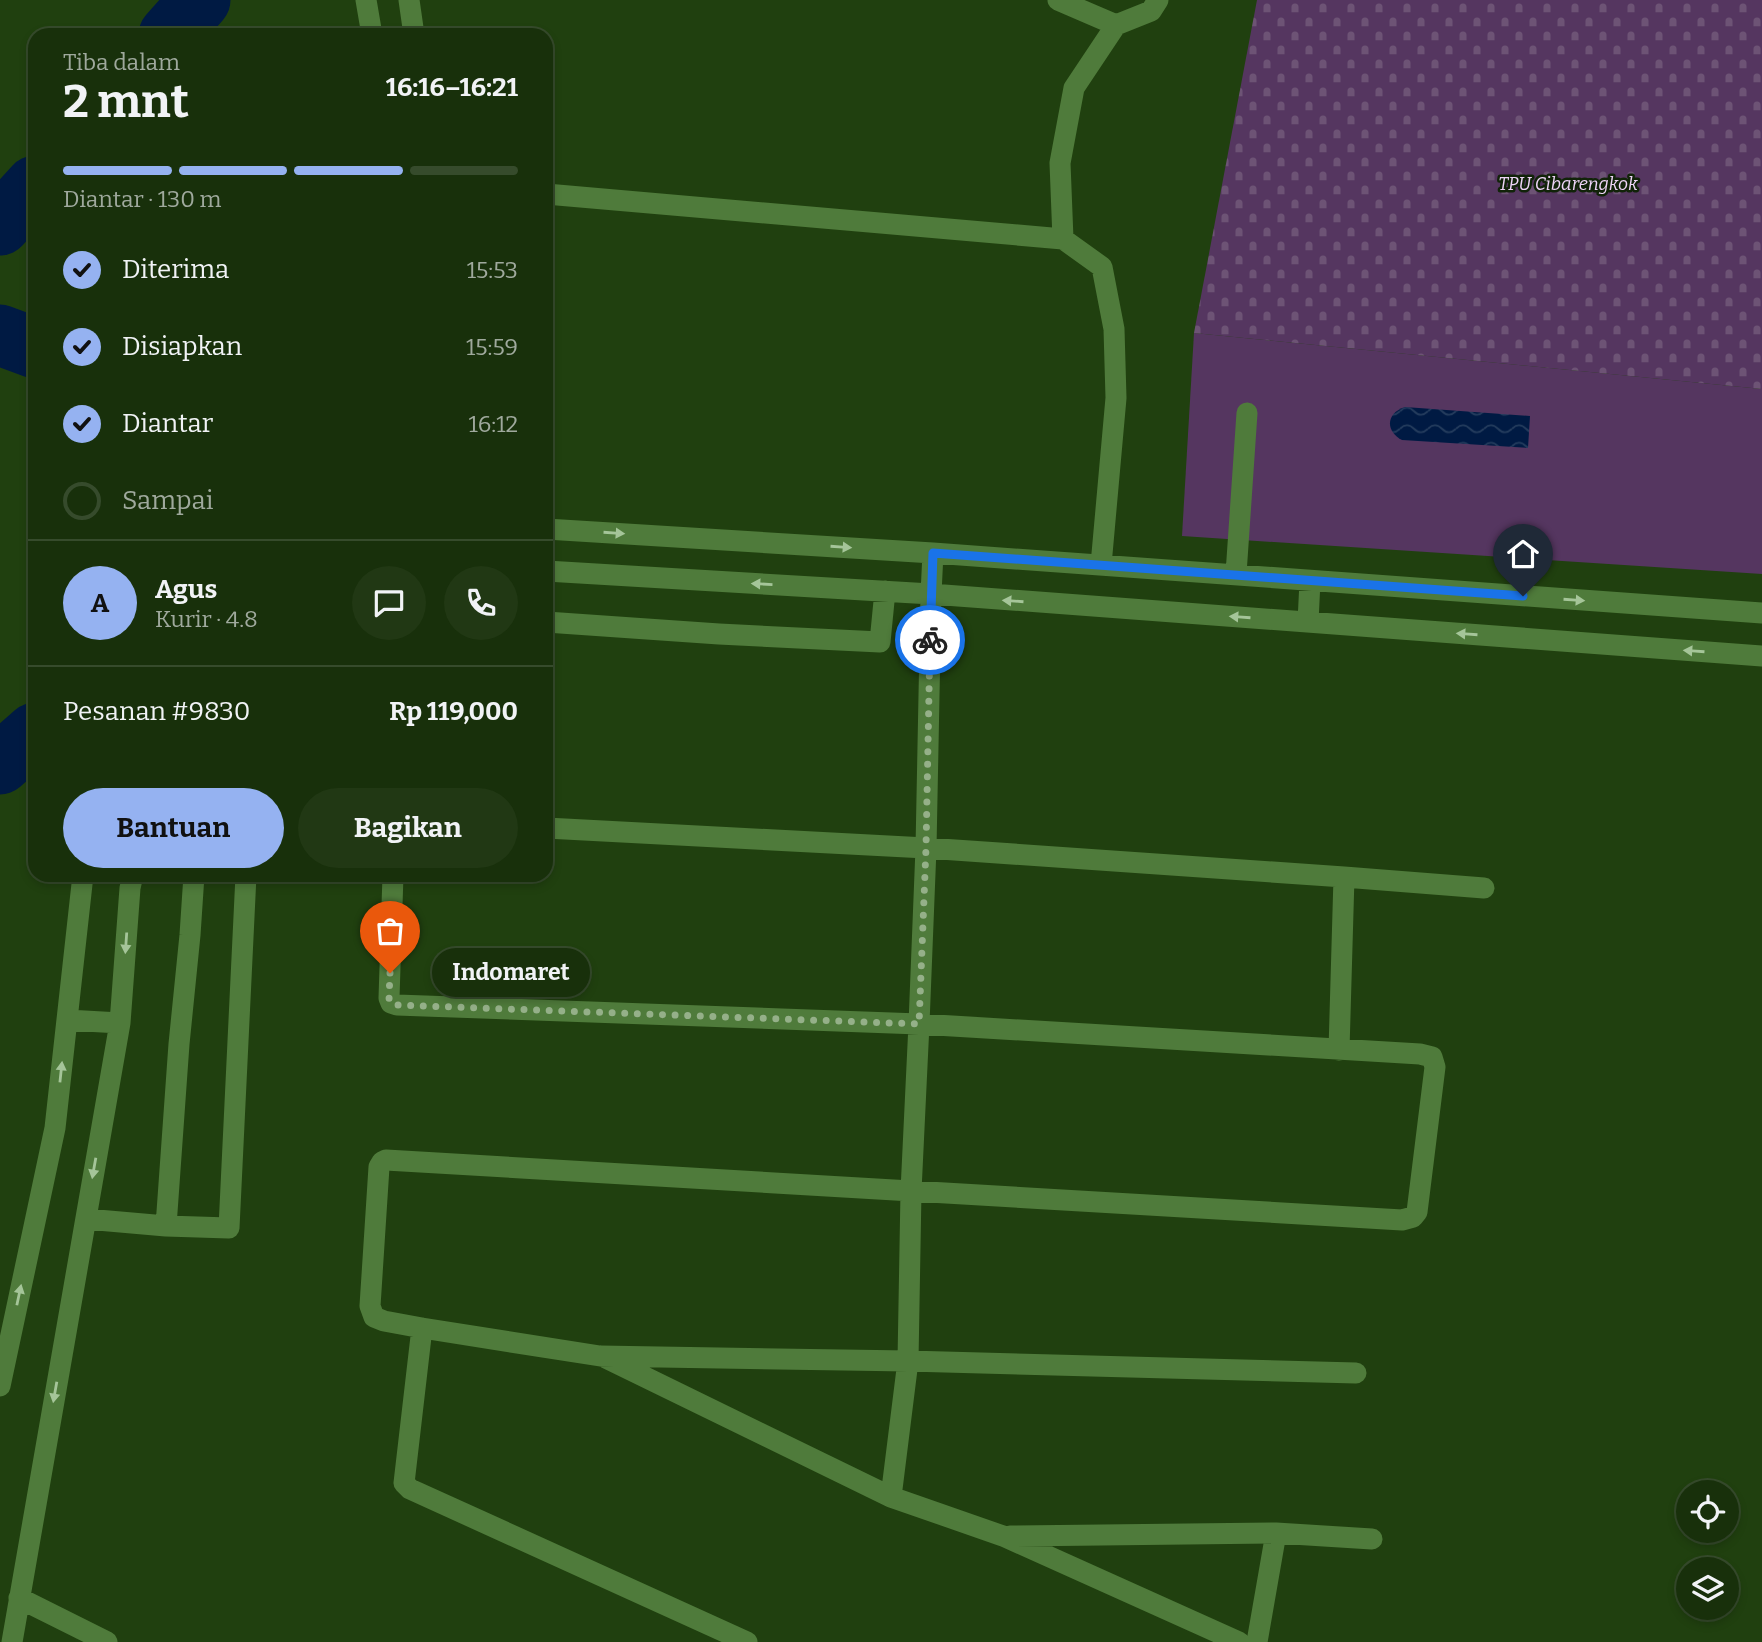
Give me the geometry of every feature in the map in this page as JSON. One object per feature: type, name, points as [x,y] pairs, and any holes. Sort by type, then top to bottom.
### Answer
[{"type":"street","points":[[366,0],[371,28]]},
{"type":"street","points":[[409,0],[413,28]]},
{"type":"street","points":[[1058,0],[1116,25]]},
{"type":"street","points":[[1063,239],[1060,163],[1074,88],[1116,25],[1151,11],[1158,0]]},
{"type":"street","points":[[553,195],[1063,239],[1101,267],[1114,329],[1116,398],[1101,565]]},
{"type":"street","points":[[1236,574],[1247,413]]},
{"type":"street","points":[[553,529],[933,553],[1762,612]]},
{"type":"street","points":[[891,1497],[908,1361],[911,1191],[926,848],[933,553]]},
{"type":"street","points":[[553,571],[930,594],[1762,656]]},
{"type":"street","points":[[1308,622],[1310,581]]},
{"type":"street","points":[[553,622],[880,642],[885,591]]},
{"type":"street","points":[[553,828],[926,848],[1485,888]]},
{"type":"street","points":[[1339,1050],[1345,877]]},
{"type":"street","points":[[0,1386],[55,1128],[82,882]]},
{"type":"street","points":[[12,1642],[120,1023],[131,882]]},
{"type":"street","points":[[166,1226],[194,882]]},
{"type":"street","points":[[86,1219],[229,1228],[246,882]]},
{"type":"street","points":[[393,882],[389,998],[391,1003],[397,1005],[919,1024],[1420,1054],[1432,1057],[1434,1061],[1417,1212],[1413,1217],[1402,1220],[386,1160],[379,1167],[371,1312],[374,1317],[422,1328],[600,1356],[1356,1373]]},
{"type":"street","points":[[67,1020],[120,1023]]},
{"type":"street","points":[[422,1328],[404,1483],[410,1489],[747,1642]]},
{"type":"street","points":[[600,1356],[891,1497],[1003,1536],[1239,1642]]},
{"type":"street","points":[[1003,1536],[1276,1533],[1372,1539]]},
{"type":"street","points":[[1257,1642],[1276,1533]]},
{"type":"street","points":[[19,1598],[107,1642]]},
{"type":"green space","name":"TPU Cibarengkok","points":[[1257,0],[1762,0],[1762,389],[1194,333]]},
{"type":"green space","points":[[1194,333],[1762,389],[1762,574],[1182,536]]},
{"type":"water","points":[[1405,407],[1530,416],[1528,448],[1402,440],[1393,432],[1390,422],[1394,413]]},
{"type":"waterway","points":[[175,28],[200,0]]},
{"type":"waterway","points":[[0,225],[28,194]]},
{"type":"waterway","points":[[0,335],[28,345]]},
{"type":"waterway","points":[[0,764],[28,739]]},
{"type":"way so far","points":[[390,973],[389,998],[391,1003],[397,1005],[919,1024],[930,640]]},
{"type":"place","name":"Indomaret","points":[[390,973]]},
{"type":"route","points":[[930,640],[933,553],[1523,596]]}]
